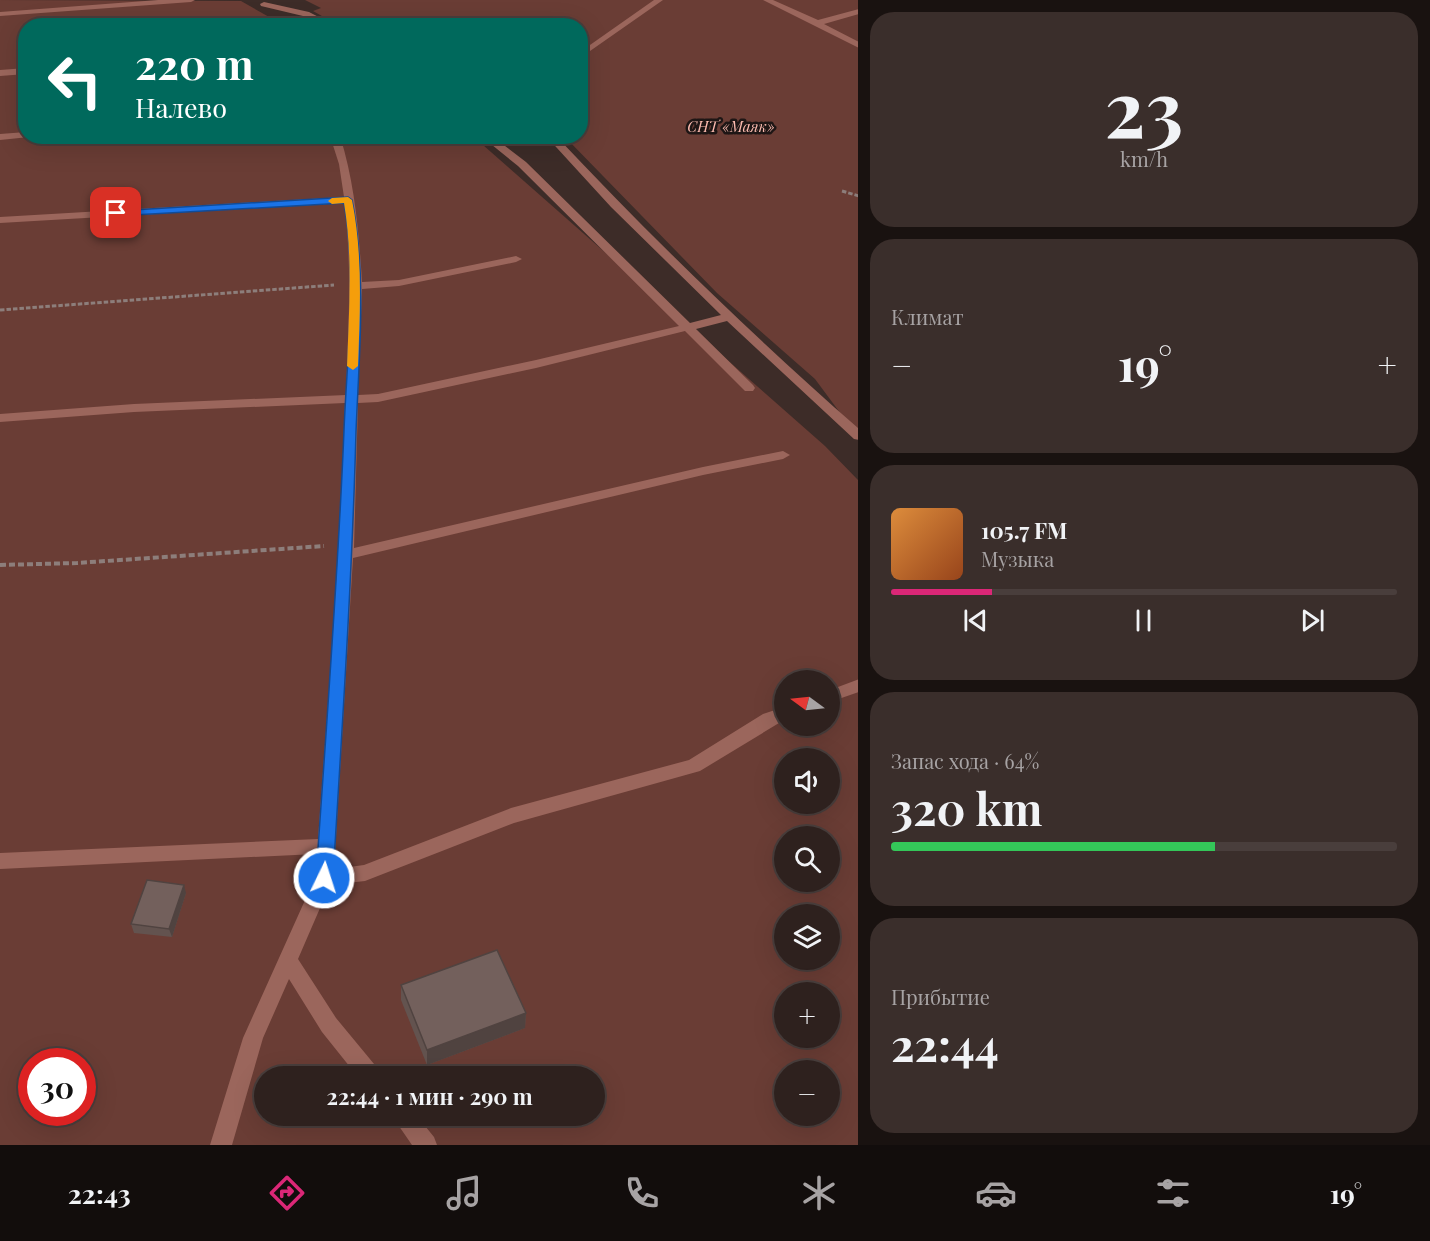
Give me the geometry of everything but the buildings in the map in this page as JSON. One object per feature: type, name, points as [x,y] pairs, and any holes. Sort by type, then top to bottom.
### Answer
[{"type":"street","points":[[0,14],[191,0]]},
{"type":"street","points":[[588,50],[659,0]]},
{"type":"street","points":[[767,0],[817,23],[858,46]]},
{"type":"street","points":[[260,2],[284,18]]},
{"type":"street","points":[[260,2],[313,18]]},
{"type":"street","points":[[817,23],[858,11]]},
{"type":"street","points":[[0,73],[18,72]]},
{"type":"street","points":[[0,137],[18,136]]},
{"type":"street","points":[[220,1145],[253,1038],[324,878],[346,550],[356,284],[354,234],[344,164],[338,144]]},
{"type":"street","points":[[496,144],[522,164],[749,388]]},
{"type":"street","points":[[558,144],[615,205],[769,356],[858,436]]},
{"type":"street","points":[[0,220],[348,200]]},
{"type":"street","points":[[356,284],[399,283],[516,259]]},
{"type":"street","points":[[0,417],[134,408],[378,399],[729,317]]},
{"type":"street","points":[[346,550],[783,455]]},
{"type":"street","points":[[840,692],[858,686]]},
{"type":"street","points":[[324,878],[365,873],[511,816],[694,766],[774,717]]},
{"type":"street","points":[[0,861],[326,846]]},
{"type":"street","points":[[288,960],[329,1025],[362,1066]]},
{"type":"street","points":[[411,1126],[426,1145]]},
{"type":"path","points":[[842,191],[858,196]]},
{"type":"path","points":[[0,310],[302,290],[356,284]]},
{"type":"path","points":[[0,566],[346,550]]},
{"type":"green space","points":[[0,0],[241,1],[271,18],[18,18],[18,144],[481,144],[825,446],[858,480],[858,1145],[0,1145]]},
{"type":"green space","name":"СНТ «Маяк»","points":[[305,0],[858,0],[858,437],[815,379],[717,293],[572,144],[588,144],[588,18],[326,18],[313,11],[321,8]]},
{"type":"slow traffic","points":[[332,201],[348,200],[354,234],[356,286],[353,366]]},
{"type":"route","points":[[116,213],[348,200],[354,234],[356,286],[346,555],[324,878]]}]
